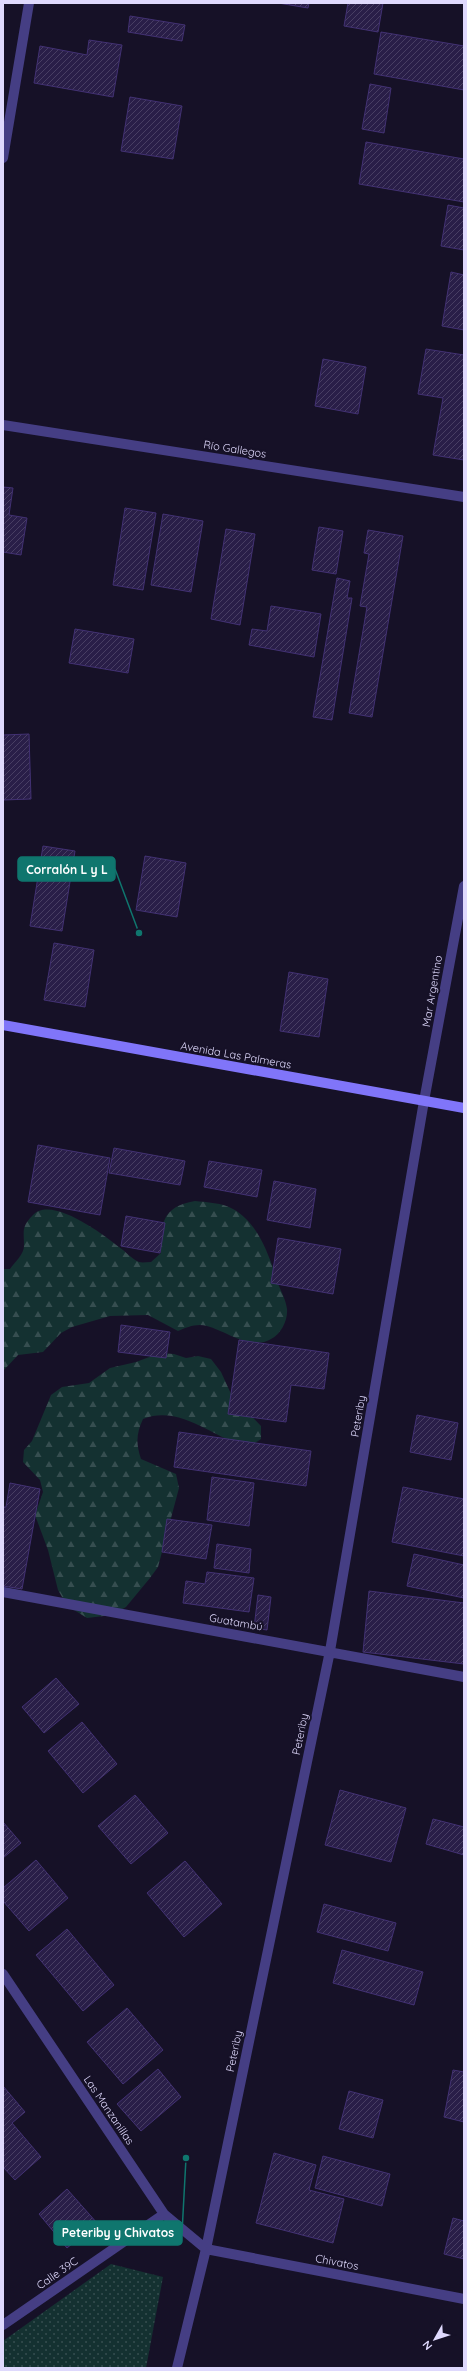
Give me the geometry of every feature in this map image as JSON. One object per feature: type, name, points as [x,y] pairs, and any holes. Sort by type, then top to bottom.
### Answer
[{"type":"main road","name":"Avenida Las Palmeras","points":[[3,1025],[464,1108]]},
{"type":"street","points":[[3,158],[29,3]]},
{"type":"street","name":"Río Gallegos","points":[[3,425],[464,497]]},
{"type":"street","name":"Mar Argentino","points":[[424,1101],[464,886]]},
{"type":"street","name":"Peteriby","points":[[177,2368],[206,2249],[330,1651],[424,1101]]},
{"type":"street","name":"Guatambú","points":[[3,1592],[330,1651],[464,1677]]},
{"type":"street","name":"Las Manzanillas","points":[[3,1974],[164,2214],[206,2249]]},
{"type":"street","name":"Calle 39C","points":[[3,2325],[164,2214]]},
{"type":"street","name":"Chivatos","points":[[206,2249],[464,2299]]},
{"type":"green space","points":[[195,1201],[219,1204],[233,1209],[250,1224],[263,1243],[287,1309],[283,1326],[275,1337],[263,1342],[255,1343],[239,1339],[203,1325],[192,1326],[178,1331],[148,1315],[110,1316],[72,1327],[61,1333],[43,1352],[18,1355],[3,1371],[3,1269],[10,1269],[21,1255],[24,1249],[25,1226],[33,1215],[41,1210],[52,1210],[64,1213],[90,1226],[136,1261],[151,1262],[161,1253],[163,1225],[169,1212],[184,1204]]},
{"type":"green space","points":[[160,1353],[174,1354],[186,1358],[198,1356],[211,1359],[221,1372],[232,1396],[261,1426],[261,1439],[249,1447],[236,1443],[184,1419],[171,1416],[157,1416],[143,1419],[139,1429],[138,1439],[138,1449],[141,1459],[176,1474],[179,1488],[158,1567],[126,1607],[112,1615],[87,1618],[65,1602],[58,1590],[48,1550],[35,1515],[43,1492],[40,1480],[23,1462],[24,1450],[32,1441],[51,1395],[62,1387],[89,1383],[110,1368],[136,1362]]},
{"type":"green space","points":[[111,2264],[163,2277],[146,2368],[3,2368],[3,2341]]},
{"type":"building","points":[[278,3],[309,3],[308,8]]},
{"type":"building","points":[[348,3],[383,3],[378,32],[344,26]]},
{"type":"building","points":[[130,16],[185,25],[182,41],[128,32]]},
{"type":"building","points":[[381,32],[464,46],[464,90],[374,74]]},
{"type":"building","points":[[89,40],[122,45],[113,97],[34,83],[40,46],[87,55]]},
{"type":"building","points":[[370,84],[391,88],[384,133],[362,129]]},
{"type":"building","points":[[130,97],[182,106],[173,159],[121,151]]},
{"type":"building","points":[[366,142],[464,159],[464,202],[359,184]]},
{"type":"building","points":[[448,205],[464,208],[464,250],[441,246]]},
{"type":"building","points":[[451,272],[464,275],[464,330],[442,326]]},
{"type":"building","points":[[426,349],[464,355],[464,460],[433,455],[443,398],[418,394]]},
{"type":"building","points":[[323,359],[366,367],[358,414],[315,406]]},
{"type":"building","points":[[3,487],[13,488],[9,515],[27,518],[21,555],[3,552]]},
{"type":"building","points":[[125,508],[156,513],[143,590],[113,585]]},
{"type":"building","points":[[163,514],[203,521],[191,592],[151,585]]},
{"type":"building","points":[[319,527],[343,531],[336,574],[312,570]]},
{"type":"building","points":[[226,529],[255,534],[240,625],[211,619]]},
{"type":"building","points":[[368,530],[403,536],[372,717],[349,713],[367,607],[360,606],[369,554],[364,553]]},
{"type":"building","points":[[337,578],[350,581],[347,598],[352,598],[332,720],[313,717]]},
{"type":"building","points":[[271,606],[321,614],[314,657],[249,645],[252,629],[267,631]]},
{"type":"building","points":[[75,629],[134,639],[128,673],[69,663]]},
{"type":"building","points":[[29,734],[31,799],[3,800],[3,735]]},
{"type":"building","points":[[43,846],[75,851],[62,931],[30,926]]},
{"type":"building","points":[[145,856],[186,863],[177,917],[136,910]]},
{"type":"building","points":[[54,943],[94,950],[85,1007],[44,1000]]},
{"type":"building","points":[[289,972],[328,979],[319,1037],[280,1031]]},
{"type":"building","points":[[38,1145],[110,1158],[100,1215],[28,1202]]},
{"type":"building","points":[[114,1148],[185,1161],[180,1185],[109,1173]]},
{"type":"building","points":[[209,1161],[262,1170],[257,1197],[204,1187]]},
{"type":"building","points":[[274,1181],[316,1189],[310,1228],[267,1220]]},
{"type":"building","points":[[126,1216],[165,1223],[160,1253],[121,1246]]},
{"type":"building","points":[[278,1238],[341,1249],[333,1294],[271,1283]]},
{"type":"building","points":[[121,1325],[170,1332],[166,1358],[118,1352]]},
{"type":"building","points":[[239,1340],[329,1353],[324,1389],[291,1385],[286,1422],[228,1414]]},
{"type":"building","points":[[417,1415],[458,1423],[451,1460],[410,1452]]},
{"type":"building","points":[[179,1432],[311,1451],[306,1486],[174,1467]]},
{"type":"building","points":[[212,1477],[254,1483],[249,1526],[207,1520]]},
{"type":"building","points":[[10,1483],[40,1489],[22,1589],[3,1586],[3,1507],[6,1507]]},
{"type":"building","points":[[403,1487],[464,1499],[464,1556],[392,1542]]},
{"type":"building","points":[[167,1519],[212,1525],[206,1559],[162,1552]]},
{"type":"building","points":[[217,1544],[251,1549],[249,1573],[214,1568]]},
{"type":"building","points":[[414,1554],[464,1565],[464,1598],[407,1586]]},
{"type":"building","points":[[207,1572],[254,1578],[249,1612],[183,1603],[186,1581],[205,1584]]},
{"type":"building","points":[[369,1591],[464,1603],[464,1664],[363,1652]]},
{"type":"building","points":[[258,1595],[271,1597],[267,1630],[254,1628]]},
{"type":"building","points":[[56,1678],[79,1704],[44,1733],[22,1707]]},
{"type":"building","points":[[82,1722],[117,1764],[83,1793],[48,1751]]},
{"type":"building","points":[[340,1790],[406,1808],[391,1862],[325,1845]]},
{"type":"building","points":[[135,1795],[168,1833],[131,1864],[98,1826]]},
{"type":"building","points":[[433,1819],[464,1827],[464,1855],[426,1844]]},
{"type":"building","points":[[3,1822],[21,1843],[3,1858]]},
{"type":"building","points":[[36,1860],[68,1898],[29,1931],[3,1901],[3,1888]]},
{"type":"building","points":[[185,1861],[222,1904],[184,1937],[147,1893]]},
{"type":"building","points":[[324,1904],[396,1923],[388,1951],[317,1932]]},
{"type":"building","points":[[67,1929],[114,1985],[83,2011],[36,1955]]},
{"type":"building","points":[[342,1950],[423,1972],[414,2005],[333,1983]]},
{"type":"building","points":[[127,2008],[163,2050],[123,2084],[87,2042]]},
{"type":"building","points":[[158,2069],[181,2097],[141,2131],[117,2104]]},
{"type":"building","points":[[453,2070],[464,2072],[464,2122],[444,2117]]},
{"type":"building","points":[[3,2086],[25,2112],[12,2123],[41,2157],[15,2180],[3,2167]]},
{"type":"building","points":[[349,2091],[383,2100],[373,2138],[339,2129]]},
{"type":"building","points":[[274,2153],[316,2165],[309,2190],[344,2199],[333,2243],[256,2223]]},
{"type":"building","points":[[323,2156],[390,2174],[382,2206],[315,2188]]},
{"type":"building","points":[[67,2189],[97,2223],[67,2248],[39,2214]]},
{"type":"building","points":[[453,2218],[464,2221],[464,2259],[444,2254]]},
{"type":"place","name":"Corralón L y L","points":[[139,933]]},
{"type":"place","name":"Peteriby y Chivatos","points":[[186,2158]]}]
